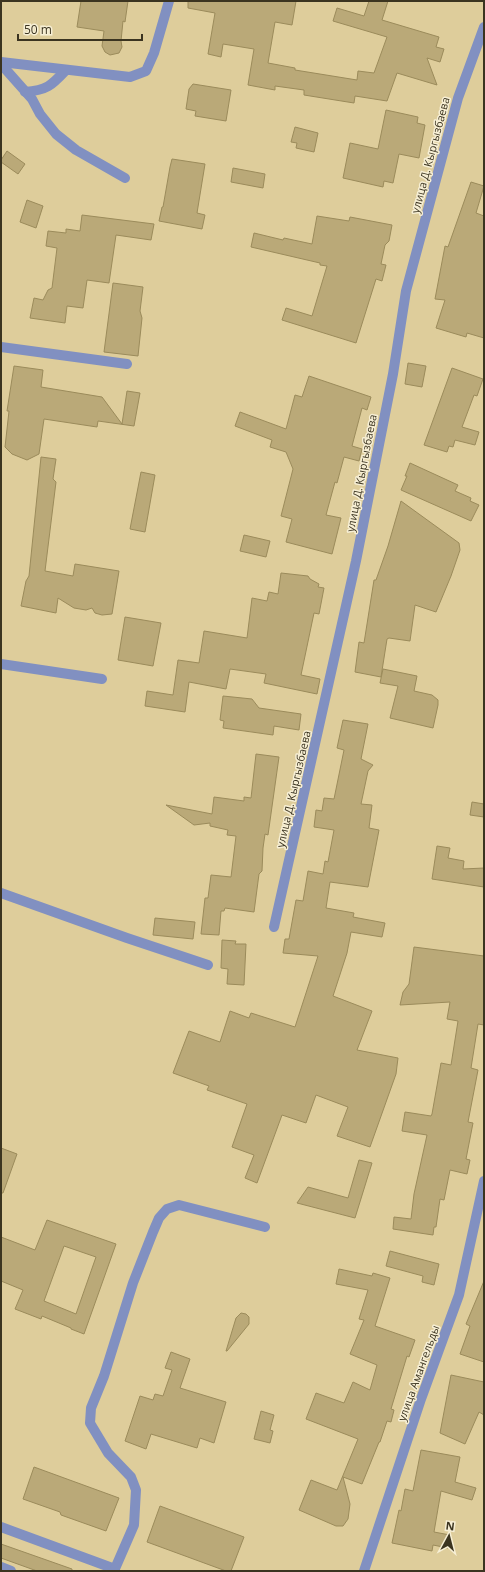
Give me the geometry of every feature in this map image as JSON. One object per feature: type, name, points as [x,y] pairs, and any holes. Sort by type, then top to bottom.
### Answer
[{"type":"street","points":[[1,63],[130,77],[146,71],[154,53],[169,1]]},
{"type":"street","name":"улица Д. Кыргызбаева","points":[[274,926],[356,561],[393,374],[406,291],[458,98],[484,27]]},
{"type":"street","points":[[1,63],[32,99],[40,114],[56,134],[76,150],[125,178]]},
{"type":"street","points":[[25,92],[41,91],[54,84],[66,70]]},
{"type":"street","points":[[1,347],[127,364]]},
{"type":"street","points":[[1,664],[102,679]]},
{"type":"street","points":[[1,893],[208,965]]},
{"type":"street","name":"улица Амангельды","points":[[364,1571],[421,1399],[459,1295],[484,1181]]},
{"type":"street","points":[[1,1527],[115,1570],[134,1525],[136,1490],[131,1477],[108,1452],[90,1423],[91,1408],[104,1376],[133,1283],[159,1218],[167,1209],[179,1205],[265,1227]]},
{"type":"street","points":[[1,1567],[10,1571]]},
{"type":"building","points":[[81,1],[128,1],[125,22],[123,21],[121,41],[122,47],[119,53],[110,55],[105,52],[102,46],[104,31],[77,27]]},
{"type":"building","points":[[188,1],[296,1],[292,25],[275,22],[268,63],[295,68],[295,70],[357,80],[358,71],[374,73],[387,37],[333,21],[337,8],[364,16],[369,1],[388,1],[382,20],[439,37],[436,47],[444,49],[440,62],[427,58],[437,85],[397,73],[387,101],[355,96],[354,103],[304,95],[304,90],[275,86],[275,90],[248,85],[254,49],[223,44],[221,57],[208,54],[215,13],[188,8]]},
{"type":"building","points":[[193,84],[231,90],[226,121],[195,116],[196,111],[186,109],[189,89]]},
{"type":"building","points":[[386,110],[418,117],[417,123],[425,125],[419,158],[399,154],[393,183],[384,181],[383,187],[343,178],[350,143],[378,149]]},
{"type":"building","points":[[295,127],[318,133],[314,152],[296,148],[297,143],[291,142]]},
{"type":"building","points":[[7,151],[25,164],[18,174],[1,162]]},
{"type":"building","points":[[172,159],[205,164],[197,213],[205,215],[202,229],[159,221]]},
{"type":"building","points":[[233,168],[265,174],[263,188],[231,182]]},
{"type":"building","points":[[471,182],[484,186],[476,213],[484,216],[484,338],[467,333],[466,337],[436,328],[445,300],[435,299],[445,246],[448,247]]},
{"type":"building","points":[[27,200],[43,206],[36,228],[20,222]]},
{"type":"building","points":[[82,215],[154,224],[151,240],[116,235],[109,283],[87,280],[83,308],[67,306],[65,323],[30,318],[34,298],[43,300],[48,290],[52,288],[57,248],[46,246],[48,231],[66,233],[66,229],[80,231]]},
{"type":"building","points":[[317,216],[349,221],[350,217],[392,225],[389,241],[385,245],[381,264],[386,265],[382,281],[376,279],[356,343],[282,320],[286,308],[312,316],[327,266],[320,265],[320,263],[251,247],[254,233],[283,240],[284,238],[312,244]]},
{"type":"building","points":[[113,283],[143,287],[140,311],[142,318],[138,356],[104,352]]},
{"type":"building","points":[[408,363],[426,366],[422,387],[405,384]]},
{"type":"building","points":[[14,366],[43,370],[41,387],[102,397],[122,424],[127,391],[140,393],[134,426],[98,421],[97,427],[44,419],[39,454],[27,460],[12,454],[5,447],[9,411],[7,411]]},
{"type":"building","points":[[452,368],[483,379],[477,396],[474,395],[462,427],[479,432],[475,445],[455,440],[453,447],[449,446],[447,452],[424,445]]},
{"type":"building","points":[[309,376],[371,397],[367,410],[362,408],[352,446],[362,449],[359,461],[344,457],[326,515],[341,518],[332,554],[286,542],[292,519],[281,516],[293,469],[286,452],[270,447],[272,440],[235,426],[240,412],[286,429],[295,395],[302,397]]},
{"type":"building","points":[[41,457],[56,459],[53,479],[56,482],[45,571],[73,576],[75,564],[119,571],[112,614],[102,615],[95,613],[92,608],[86,610],[74,608],[58,598],[56,613],[21,606],[26,581],[29,576]]},
{"type":"building","points":[[410,463],[458,485],[455,491],[471,498],[470,501],[479,505],[471,521],[401,490],[407,476],[405,476]]},
{"type":"building","points":[[141,472],[155,475],[145,532],[130,529]]},
{"type":"building","points":[[401,501],[459,543],[460,550],[436,612],[415,605],[410,641],[387,639],[381,677],[355,672],[359,642],[364,643],[374,580],[376,580],[388,546]]},
{"type":"building","points":[[244,535],[270,541],[266,557],[240,551]]},
{"type":"building","points":[[281,573],[308,576],[310,579],[319,584],[318,587],[324,588],[319,614],[314,613],[301,675],[320,679],[317,694],[264,683],[266,674],[230,669],[226,689],[189,682],[185,712],[145,706],[147,691],[173,695],[178,660],[199,663],[204,631],[247,638],[252,598],[267,601],[269,592],[278,594]]},
{"type":"building","points":[[125,617],[161,623],[153,666],[118,660]]},
{"type":"building","points":[[383,669],[417,676],[414,691],[432,695],[438,700],[433,728],[390,718],[398,686],[380,683]]},
{"type":"building","points":[[223,696],[252,699],[259,708],[301,714],[299,730],[274,726],[273,735],[223,728],[224,721],[220,720]]},
{"type":"building","points":[[343,720],[368,724],[361,759],[373,765],[368,771],[361,804],[372,805],[369,828],[379,830],[368,887],[330,882],[326,908],[354,913],[353,917],[385,923],[382,937],[351,932],[347,953],[333,996],[372,1011],[357,1050],[398,1058],[396,1074],[370,1147],[337,1136],[348,1107],[316,1095],[306,1123],[282,1115],[257,1183],[245,1178],[254,1155],[232,1147],[247,1104],[207,1090],[209,1086],[173,1073],[189,1031],[220,1042],[230,1011],[249,1018],[251,1013],[295,1027],[318,956],[283,953],[285,939],[289,939],[296,900],[303,901],[308,871],[323,874],[325,861],[328,862],[334,830],[314,827],[316,810],[322,811],[324,798],[334,799],[344,750],[337,748]]},
{"type":"building","points":[[256,754],[279,757],[268,835],[265,834],[262,871],[259,874],[254,912],[225,908],[224,911],[221,911],[219,935],[201,934],[205,898],[208,898],[211,875],[231,877],[236,836],[227,835],[228,830],[210,826],[210,823],[194,825],[166,805],[212,814],[214,797],[244,801],[244,797],[251,798]]},
{"type":"building","points":[[472,802],[484,804],[484,817],[470,815]]},
{"type":"building","points":[[437,846],[450,848],[448,858],[464,861],[463,869],[484,868],[484,887],[432,879]]},
{"type":"building","points":[[155,918],[195,922],[193,939],[153,935]]},
{"type":"building","points":[[222,940],[236,941],[235,944],[246,944],[244,985],[227,984],[228,969],[221,968]]},
{"type":"building","points":[[414,947],[484,956],[484,1025],[478,1024],[471,1068],[478,1070],[468,1122],[473,1123],[466,1159],[470,1160],[467,1174],[450,1170],[444,1200],[440,1199],[436,1227],[434,1227],[433,1235],[393,1229],[394,1217],[411,1219],[414,1194],[427,1135],[402,1131],[405,1112],[431,1116],[441,1063],[451,1065],[458,1021],[447,1019],[450,1002],[400,1005],[403,992],[409,984]]},
{"type":"building","points":[[1,1148],[17,1154],[3,1193],[1,1193]]},
{"type":"building","points":[[359,1160],[372,1163],[355,1218],[297,1203],[308,1187],[348,1198]]},
{"type":"building","points":[[47,1220],[116,1244],[84,1334],[42,1316],[41,1319],[15,1309],[23,1290],[1,1281],[1,1237],[35,1250]],"holes":[[[64,1246],[96,1257],[76,1314],[44,1301]]]},
{"type":"building","points":[[390,1251],[439,1264],[434,1285],[422,1282],[423,1276],[386,1266]]},
{"type":"building","points":[[339,1269],[372,1276],[373,1273],[390,1278],[375,1326],[415,1340],[409,1357],[407,1356],[391,1409],[394,1410],[391,1422],[387,1421],[380,1442],[362,1484],[343,1477],[350,1504],[348,1519],[343,1526],[336,1526],[299,1510],[311,1480],[337,1490],[358,1439],[306,1419],[316,1393],[344,1403],[353,1382],[370,1390],[377,1365],[350,1354],[364,1320],[359,1319],[368,1290],[336,1284]]},
{"type":"building","points":[[484,1281],[484,1362],[460,1354],[470,1326],[466,1324]]},
{"type":"building","points":[[241,1313],[246,1314],[249,1317],[249,1324],[226,1351],[236,1318]]},
{"type":"building","points":[[171,1352],[190,1359],[180,1388],[226,1402],[214,1443],[200,1438],[197,1448],[151,1434],[146,1449],[125,1441],[140,1396],[153,1400],[155,1394],[163,1396],[172,1370],[165,1368]]},
{"type":"building","points":[[451,1375],[484,1382],[484,1415],[479,1412],[465,1444],[440,1433]]},
{"type":"building","points":[[261,1411],[274,1415],[270,1430],[273,1431],[270,1443],[254,1439]]},
{"type":"building","points":[[421,1450],[460,1457],[455,1482],[476,1488],[472,1500],[441,1491],[434,1532],[450,1535],[448,1548],[433,1545],[432,1551],[392,1543],[399,1510],[401,1511],[405,1489],[413,1491]]},
{"type":"building","points":[[34,1467],[119,1498],[106,1531],[61,1515],[60,1512],[23,1499]]},
{"type":"building","points":[[160,1506],[244,1537],[231,1571],[226,1571],[147,1542]]},
{"type":"building","points":[[1,1544],[72,1569],[72,1571],[37,1571],[1,1558]]}]
